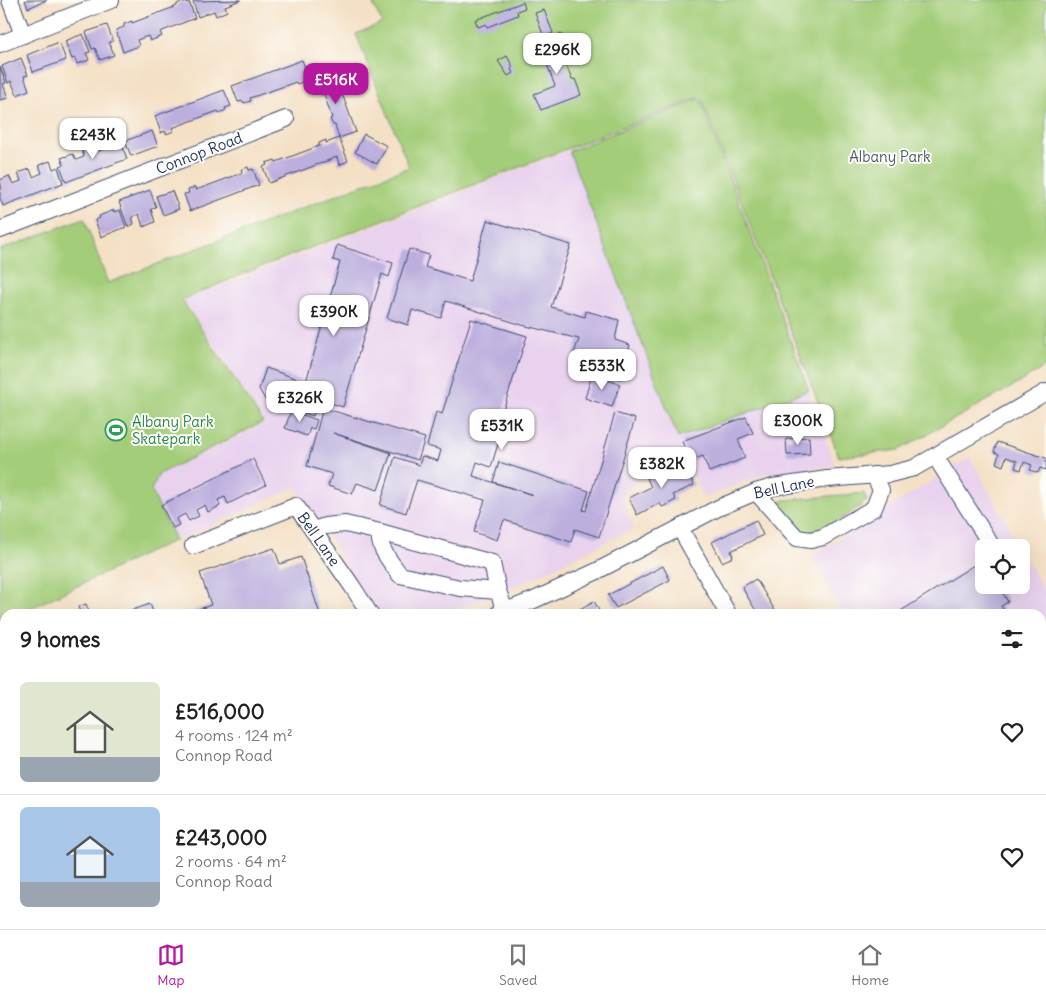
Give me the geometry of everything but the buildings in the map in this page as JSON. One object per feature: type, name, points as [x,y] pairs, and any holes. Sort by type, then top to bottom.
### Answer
[{"type":"street","points":[[10,0],[23,35]]},
{"type":"street","points":[[0,44],[111,0]]},
{"type":"street","name":"Connop Road","points":[[0,230],[286,119]]},
{"type":"street","name":"Bell Lane","points":[[512,609],[570,584],[739,498],[756,492],[773,487],[827,479],[890,474],[914,468],[1046,392]]},
{"type":"street","points":[[935,456],[987,539]]},
{"type":"street","points":[[756,492],[797,538],[810,540],[823,537],[874,508],[881,490],[874,475]]},
{"type":"street","name":"Bell Lane","points":[[193,546],[296,506],[367,609]]},
{"type":"street","points":[[313,530],[325,526],[345,524],[492,563],[502,609]]},
{"type":"street","points":[[680,528],[725,609]]},
{"type":"street","points":[[380,532],[378,539],[384,552],[400,575],[460,588],[498,591]]},
{"type":"shaded area","points":[[700,99],[809,390],[835,465],[763,474],[704,498],[685,457],[664,463],[643,473],[621,497],[634,528],[525,582],[456,609],[372,609],[334,545],[296,487],[176,541],[152,490],[159,475],[265,423],[184,300]]},
{"type":"shaded area","points":[[970,457],[1016,539],[975,539],[975,594],[1030,594],[1030,566],[1046,594],[1046,609],[840,609],[812,556]]},
{"type":"green space","name":"Albany Park","points":[[371,0],[1046,0],[1046,366],[899,450],[839,457],[701,97],[243,274],[182,300],[263,422],[159,474],[151,490],[175,540],[29,609],[0,609],[0,250],[84,218],[108,283],[409,167],[356,34],[382,23]]},
{"type":"green space","points":[[700,99],[809,390],[678,438],[569,151]]},
{"type":"green space","points":[[864,493],[867,501],[836,522],[810,532],[801,532],[777,504],[784,500]]},
{"type":"place","name":"Albany Park Skatepark","points":[[116,430]]}]
